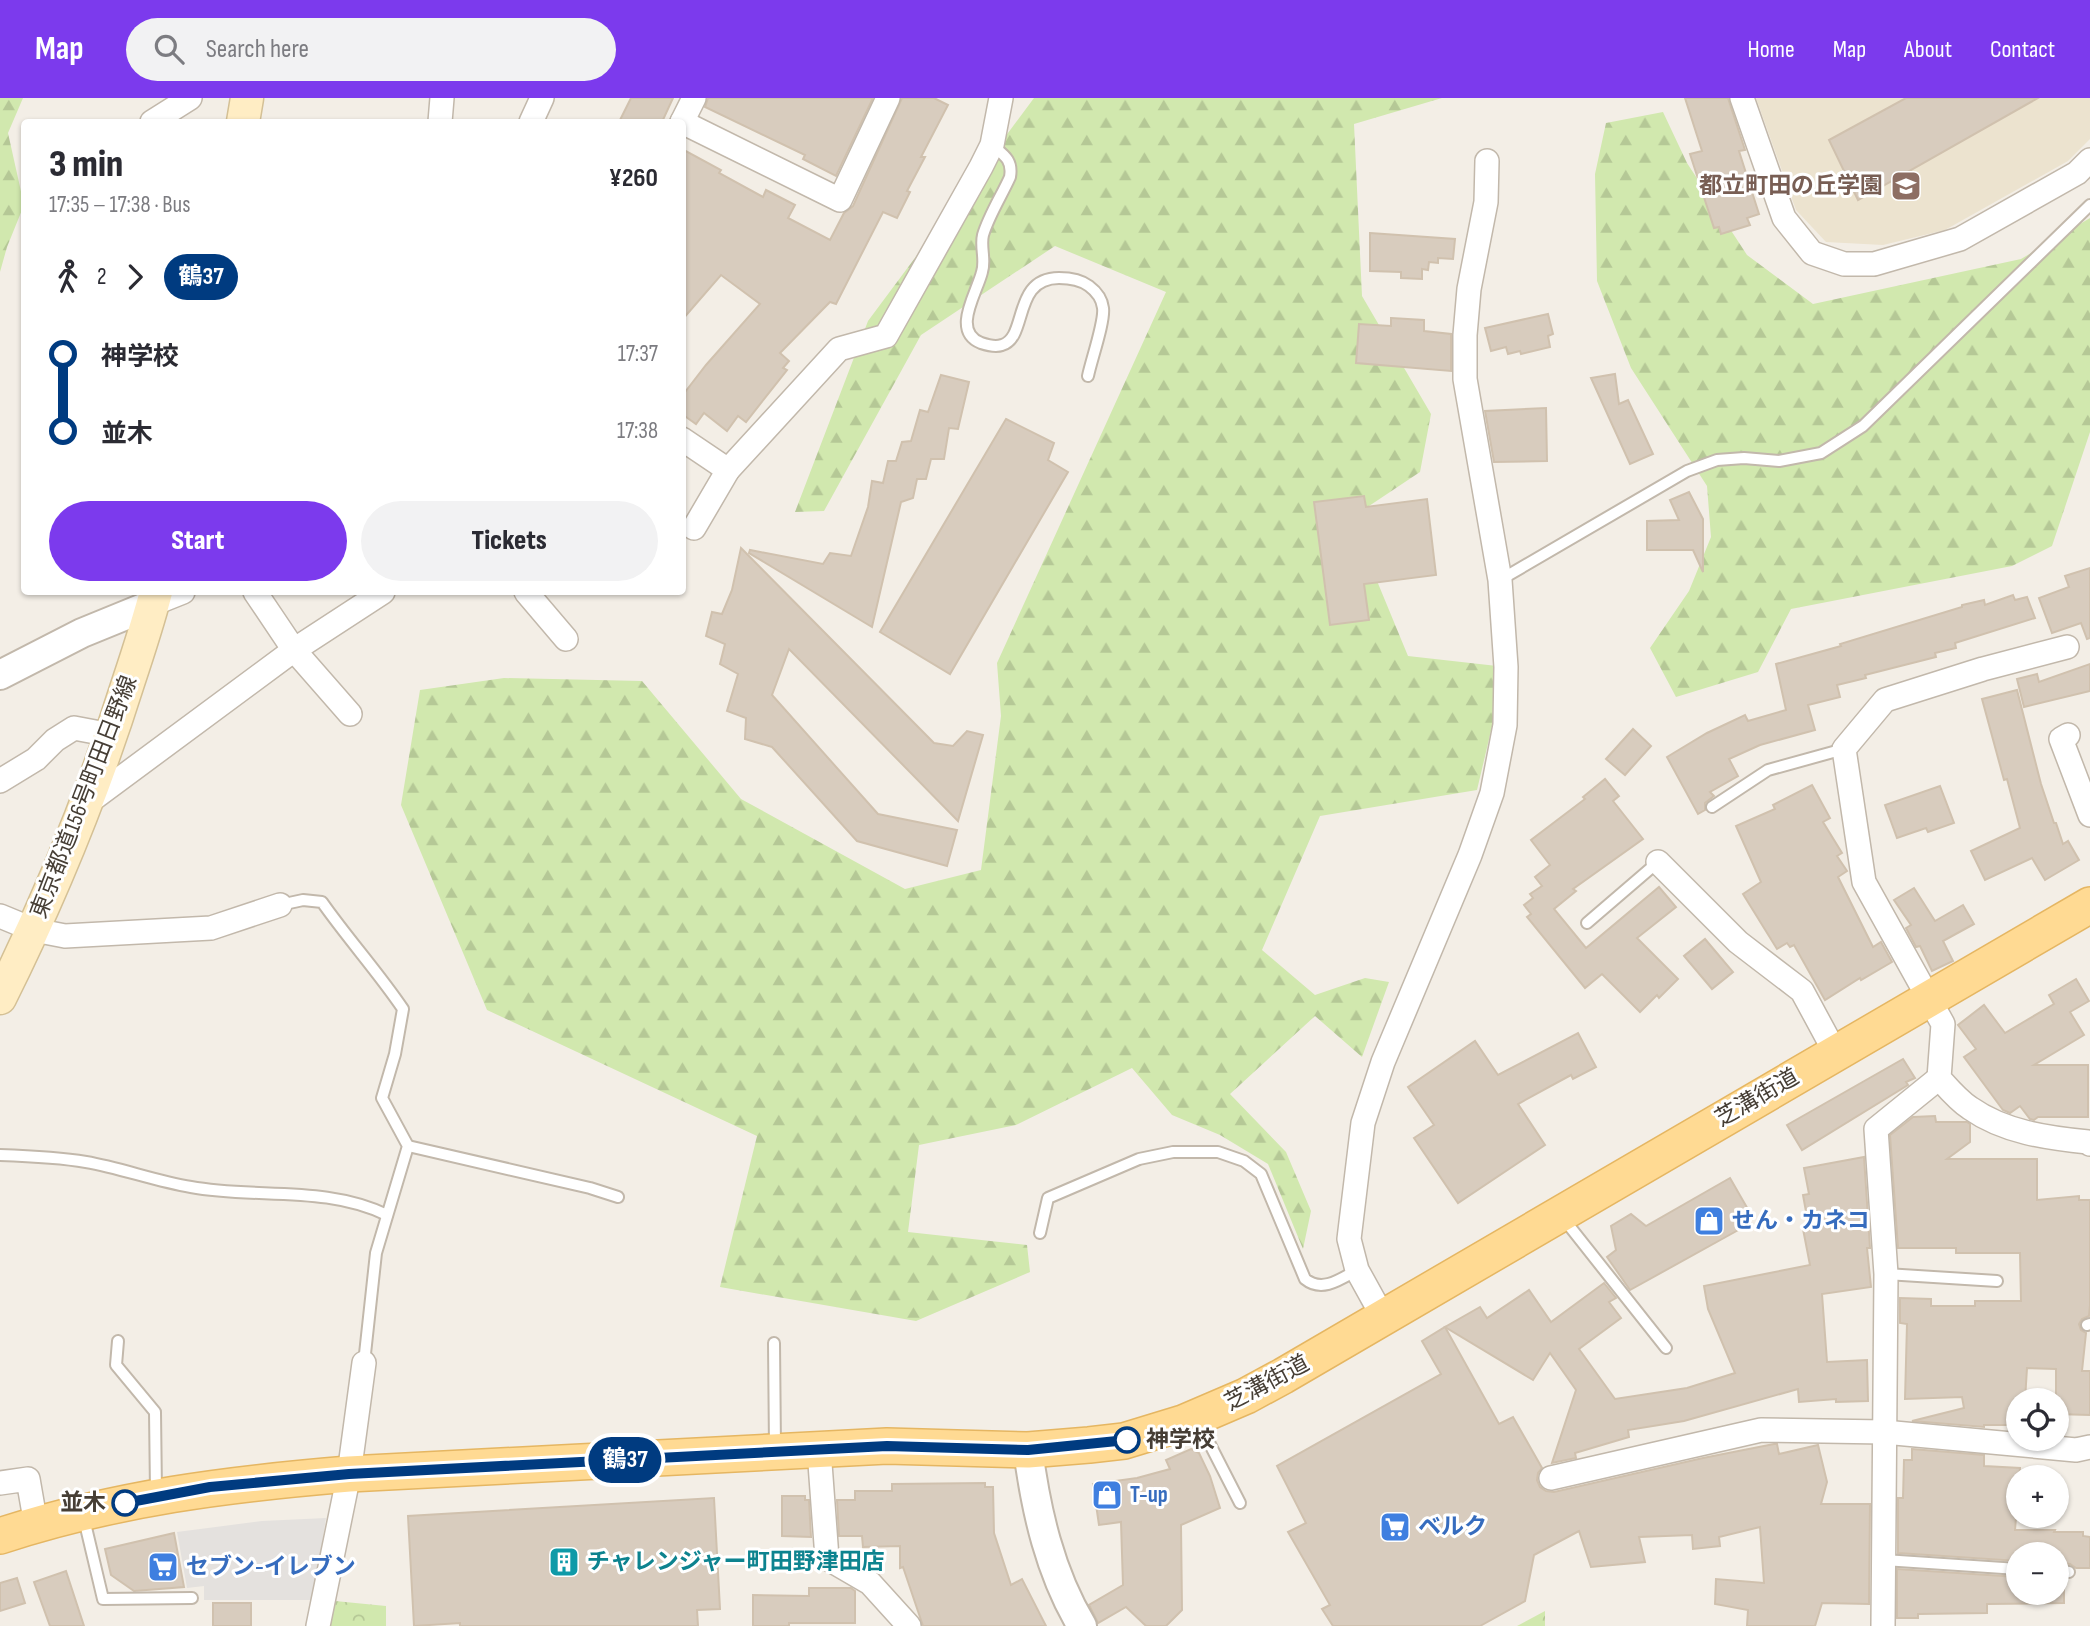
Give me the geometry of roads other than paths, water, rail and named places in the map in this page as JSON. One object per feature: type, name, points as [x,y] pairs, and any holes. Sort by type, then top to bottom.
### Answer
[{"type":"main road","points":[[244,119],[247,98]]},
{"type":"main road","name":"東京都道156号町田日野線","points":[[0,998],[34,930],[86,804],[155,598]]},
{"type":"main road","name":"芝溝街道","points":[[0,1536],[156,1496],[236,1484],[349,1474],[924,1446],[1028,1450],[1124,1441],[1197,1418],[1265,1386],[2090,905]]},
{"type":"street","points":[[157,119],[190,98]]},
{"type":"street","points":[[440,119],[442,98]]},
{"type":"street","points":[[532,119],[542,98]]},
{"type":"street","points":[[684,119],[694,98]]},
{"type":"street","points":[[686,124],[840,200],[888,98]]},
{"type":"street","points":[[694,528],[728,470],[839,349],[886,336],[992,145],[1001,98]]},
{"type":"street","points":[[1742,98],[1784,218],[1812,253],[1844,264],[1874,264],[1960,239],[2077,173],[2090,160]]},
{"type":"street","points":[[1383,1317],[1357,1270],[1351,1250],[1349,1229],[1363,1123],[1383,1062],[1470,855],[1492,793],[1505,724],[1506,667],[1500,580],[1465,379],[1467,312],[1486,202],[1487,161]]},
{"type":"street","points":[[686,442],[728,470]]},
{"type":"street","points":[[258,595],[294,650],[350,715]]},
{"type":"street","points":[[86,804],[294,650],[378,595]]},
{"type":"street","points":[[529,595],[566,639]]},
{"type":"street","points":[[0,675],[155,598]]},
{"type":"street","points":[[1884,1626],[1885,1274],[1876,1129],[1938,1078],[1943,1024],[1864,883],[1844,749],[1885,700],[1983,669],[2067,647]]},
{"type":"street","points":[[0,781],[36,759],[55,740],[74,728],[111,735]]},
{"type":"street","points":[[2068,735],[2062,739],[2090,815]]},
{"type":"street","points":[[1658,862],[1738,942],[1802,991],[1835,1052]]},
{"type":"street","points":[[0,916],[34,930],[65,936],[211,928],[280,905]]},
{"type":"street","points":[[1938,1078],[1968,1107],[1994,1122],[2056,1139],[2090,1144]]},
{"type":"street","points":[[318,1626],[349,1474],[364,1363]]},
{"type":"street","points":[[1550,1478],[1761,1430],[1884,1432],[2077,1450],[2090,1447]]},
{"type":"street","points":[[819,1450],[827,1558],[870,1583],[909,1626]]},
{"type":"street","points":[[1028,1450],[1037,1503],[1053,1561],[1066,1597],[1082,1626]]},
{"type":"street","points":[[0,1483],[28,1479],[36,1525]]},
{"type":"lane","points":[[992,145],[1009,158],[1012,167],[1010,177],[982,236],[984,269],[966,320],[968,332],[977,341],[988,346],[1002,346],[1011,340],[1027,296],[1035,286],[1049,278],[1068,278],[1087,284],[1099,296],[1104,311],[1088,376]]},
{"type":"lane","points":[[1500,580],[1687,471],[1717,460],[1744,458],[1779,461],[1821,453],[1863,426],[2090,205]]},
{"type":"lane","points":[[1712,807],[1768,770],[1844,749]]},
{"type":"lane","points":[[1587,923],[1658,862]]},
{"type":"lane","points":[[280,905],[303,900],[323,902],[349,941],[384,981],[403,1009],[395,1054],[382,1098],[408,1146],[376,1253],[364,1363]]},
{"type":"lane","points":[[408,1146],[590,1188],[618,1197]]},
{"type":"lane","points":[[1040,1233],[1048,1198],[1139,1159],[1173,1152],[1218,1152],[1244,1161],[1261,1174],[1305,1279],[1321,1286],[1357,1270]]},
{"type":"lane","points":[[0,1155],[52,1157],[87,1162],[192,1188],[324,1197],[371,1207],[387,1215]]},
{"type":"lane","points":[[1559,1213],[1666,1348]]},
{"type":"lane","points":[[1885,1274],[1997,1281]]},
{"type":"lane","points":[[118,1341],[116,1365],[155,1412],[156,1496]]},
{"type":"lane","points":[[774,1343],[775,1452]]},
{"type":"lane","points":[[1197,1418],[1240,1503]]},
{"type":"lane","points":[[82,1513],[103,1599],[192,1598]]},
{"type":"lane","points":[[1884,1560],[2006,1568]]},
{"type":"place","name":"都立町田の丘学園","points":[[1906,186]]},
{"type":"place","name":"せん・カネコ","points":[[1709,1221]]},
{"type":"place","name":"神学校","points":[[1127,1440]]},
{"type":"place","name":"T-up","points":[[1107,1495]]},
{"type":"place","name":"並木","points":[[125,1503]]},
{"type":"place","name":"ベルク","points":[[1395,1527]]},
{"type":"place","name":"チャレンジャー町田野津田店","points":[[564,1562]]},
{"type":"place","name":"セブン-イレブン","points":[[163,1567]]}]
